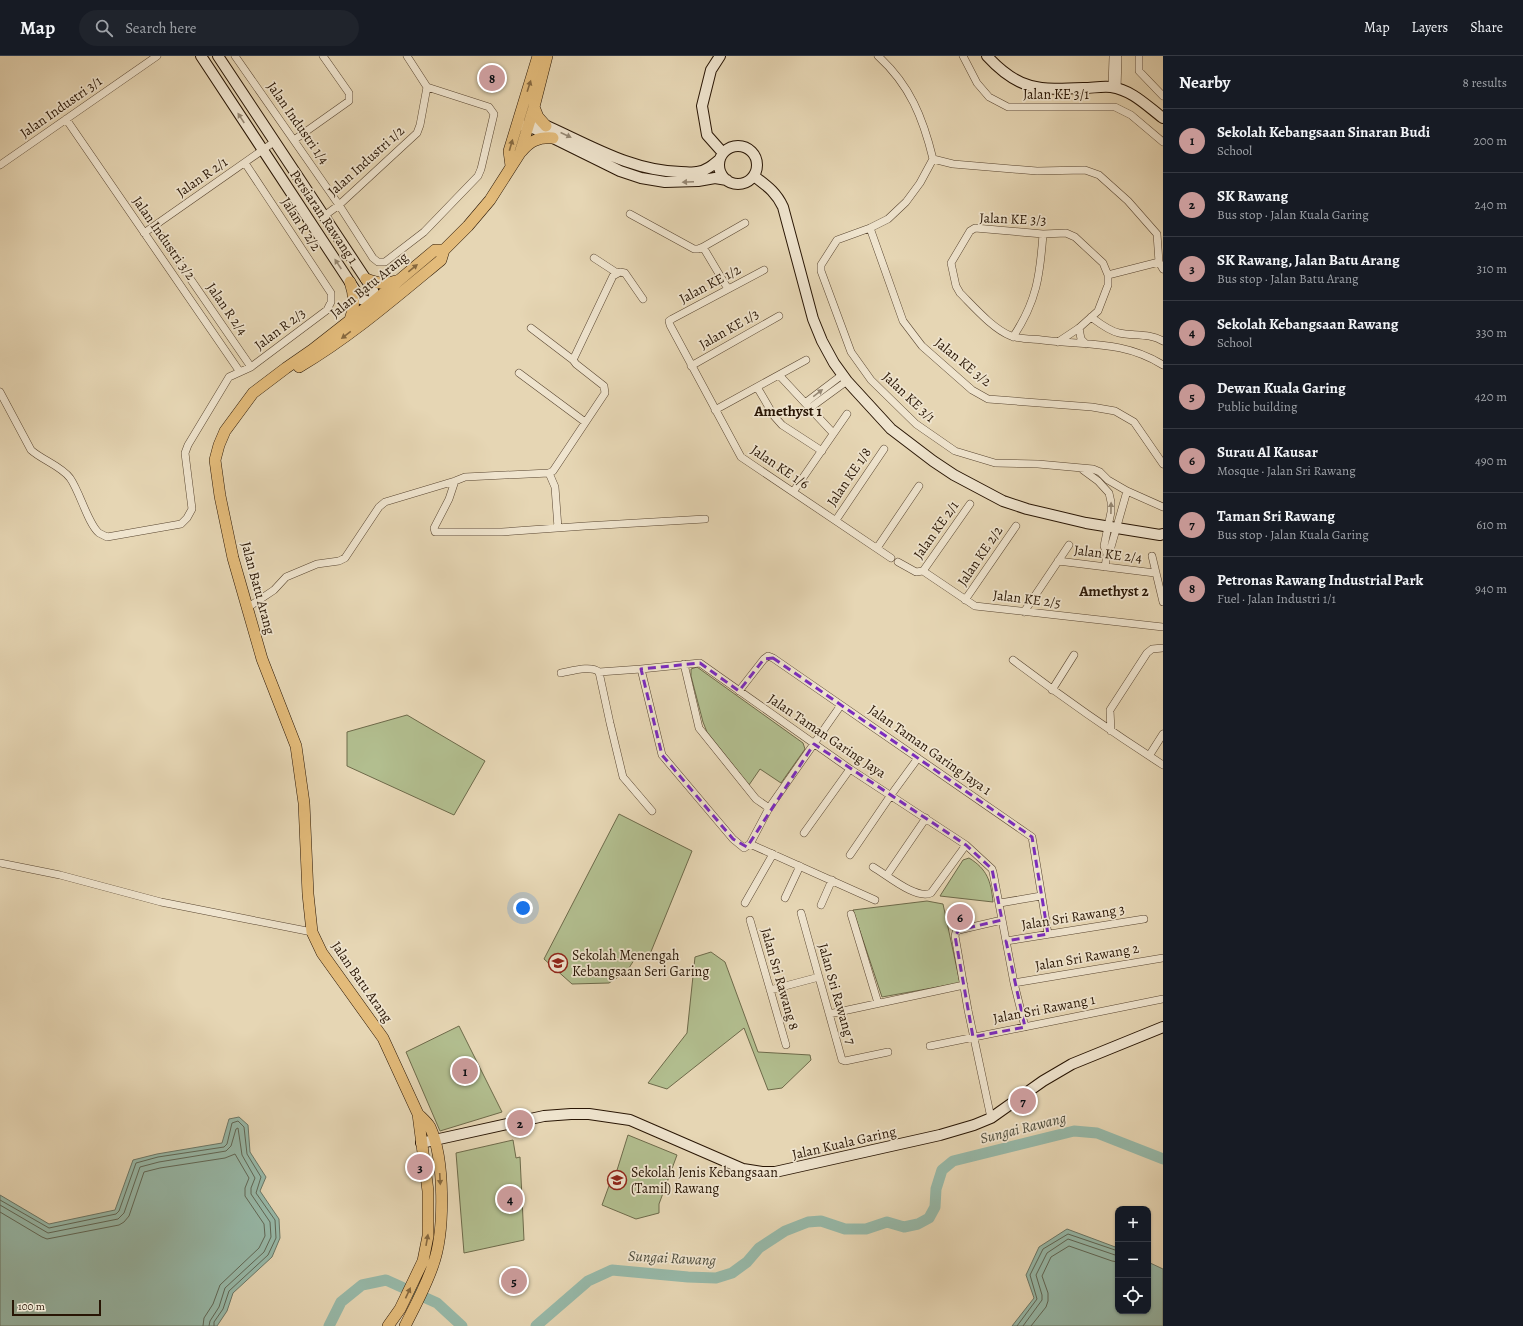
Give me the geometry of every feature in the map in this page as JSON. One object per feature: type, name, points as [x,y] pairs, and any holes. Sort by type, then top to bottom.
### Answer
[{"type":"main road","name":"Jalan Batu Arang","points":[[388,1326],[400,1309],[423,1261],[428,1236],[428,1191],[418,1114],[383,1038],[322,953],[312,932],[304,803],[296,746],[262,659],[232,558],[220,496],[215,460],[219,445],[229,425],[253,393],[312,350],[435,250],[444,250],[468,226],[490,200],[510,166],[520,153],[524,122],[538,56]]},
{"type":"main road","name":"Jalan Batu Arang","points":[[510,166],[509,151],[524,122],[534,107],[547,56]]},
{"type":"main road","points":[[534,107],[538,117],[546,126]]},
{"type":"main road","points":[[520,153],[528,143],[541,138],[553,138]]},
{"type":"main road","points":[[274,378],[289,373],[325,352],[390,302],[441,260],[444,250]]},
{"type":"main road","points":[[366,279],[376,283],[387,284],[398,280]]},
{"type":"main road","points":[[350,282],[355,300],[354,312],[350,320]]},
{"type":"main road","points":[[368,319],[372,302],[380,304],[390,302]]},
{"type":"main road","name":"Jalan Batu Arang","points":[[405,1326],[433,1266],[438,1248],[441,1219],[440,1166],[436,1141],[429,1125],[418,1114]]},
{"type":"street","name":"Jalan Industri 3/1","points":[[0,165],[157,56]]},
{"type":"street","name":"Persiaran Rawang 1","points":[[201,56],[361,299],[372,302],[374,296],[373,290],[218,56]]},
{"type":"street","name":"Jalan Industri 1/4","points":[[235,56],[339,205],[373,258],[378,262],[385,262],[424,232],[478,176],[481,169],[494,114],[489,107],[428,87]]},
{"type":"street","points":[[294,140],[349,101],[349,93],[323,56]]},
{"type":"street","points":[[407,56],[428,87]]},
{"type":"street","points":[[720,56],[711,70],[702,106],[707,135],[721,156],[720,171],[727,180]]},
{"type":"street","points":[[870,228],[888,219],[906,202],[920,182],[933,159],[921,116],[901,80],[878,56]]},
{"type":"street","name":"Jalan KE 3/1","points":[[963,56],[981,88],[989,97],[1008,107],[1115,107],[1131,115],[1163,142]]},
{"type":"street","points":[[987,56],[996,66],[1014,80],[1036,88],[1114,88],[1134,94],[1163,118]]},
{"type":"street","points":[[1139,56],[1139,71],[1163,96]]},
{"type":"street","points":[[1114,88],[1116,57]]},
{"type":"street","name":"Jalan Industri 1/2","points":[[324,216],[339,205],[417,133],[428,87]]},
{"type":"street","name":"Jalan Industri 3/2","points":[[66,119],[240,372]]},
{"type":"street","points":[[524,122],[546,126],[623,161],[648,169],[672,172],[697,172],[707,169],[728,148],[740,146],[747,147],[752,151],[756,157],[757,170],[754,176],[744,183],[732,183],[727,180],[715,178],[698,181],[665,182],[641,178],[620,171],[524,122]]},
{"type":"street","name":"Jalan R 2/1","points":[[144,233],[274,142]]},
{"type":"street","points":[[933,159],[953,164],[1037,171],[1085,170],[1099,176],[1128,201],[1157,234],[1159,262],[1163,269]]},
{"type":"street","name":"Jalan R 2/2","points":[[245,163],[330,293],[331,302]]},
{"type":"street","points":[[754,176],[772,190],[779,198],[783,207],[812,319],[822,342],[844,378],[891,428],[933,462],[954,475],[1009,503],[1086,523],[1160,535],[1163,534]]},
{"type":"street","points":[[630,214],[694,249],[703,247],[745,223]]},
{"type":"street","name":"Jalan R 2/4","points":[[154,226],[251,367]]},
{"type":"street","name":"Jalan KE 3/1","points":[[870,228],[836,240],[821,265],[821,270],[851,352],[871,380],[916,424],[956,451],[995,463],[1038,464],[1093,469],[1100,472],[1108,480],[1127,491],[1163,507]]},
{"type":"street","name":"Jalan KE 3/2","points":[[870,228],[903,321],[922,346],[972,390],[988,398],[1092,407],[1115,411],[1134,422],[1163,464]]},
{"type":"street","name":"Jalan KE 3/3","points":[[1108,275],[1103,263],[1075,237],[1066,232],[1043,234],[975,228],[970,231],[951,263],[956,286],[960,293],[1003,332],[1013,337],[1122,347],[1135,350],[1163,365]]},
{"type":"street","points":[[1013,337],[1024,320],[1033,301],[1039,280],[1043,234]]},
{"type":"street","points":[[703,247],[728,289]]},
{"type":"street","points":[[594,258],[617,273]]},
{"type":"street","points":[[1058,342],[1079,328],[1098,311],[1108,285],[1108,275],[1159,262]]},
{"type":"street","name":"Jalan KE 1/2","points":[[669,321],[764,270]]},
{"type":"street","points":[[573,360],[613,276],[620,272],[625,273],[643,299]]},
{"type":"street","name":"Jalan R 2/3","points":[[0,392],[31,450],[69,477],[77,489],[94,526],[100,533],[108,537],[181,524],[187,518],[192,509],[185,453],[188,445],[229,377],[251,367],[327,310],[331,302]]},
{"type":"street","name":"Jalan KE 1/3","points":[[691,366],[779,316]]},
{"type":"street","points":[[1091,317],[1118,333],[1153,337],[1163,341]]},
{"type":"street","name":"Jalan KE 1/6","points":[[669,321],[691,366],[741,457],[891,558]]},
{"type":"street","points":[[247,608],[274,590],[286,577],[317,564],[340,561],[345,558],[379,507],[385,502],[465,477],[549,473],[553,471],[605,393],[606,389],[573,360],[531,328]]},
{"type":"street","points":[[1079,328],[1081,339],[1086,344]]},
{"type":"street","points":[[715,410],[806,360]]},
{"type":"street","points":[[519,373],[585,422]]},
{"type":"street","points":[[779,376],[833,433]]},
{"type":"street","points":[[808,406],[844,378]]},
{"type":"street","points":[[757,387],[774,416],[782,425],[822,451]]},
{"type":"street","points":[[793,492],[847,414]]},
{"type":"street","name":"Jalan KE 1/8","points":[[836,520],[884,449]]},
{"type":"street","points":[[1079,468],[1098,481],[1109,493],[1111,502],[1112,527]]},
{"type":"street","points":[[549,473],[555,487],[558,528]]},
{"type":"street","points":[[455,481],[449,499],[434,528],[435,532],[502,532],[705,519]]},
{"type":"street","points":[[877,548],[919,486]]},
{"type":"street","points":[[1105,567],[1107,554],[1104,546],[1127,491]]},
{"type":"street","name":"Jalan KE 2/1","points":[[923,571],[970,504]]},
{"type":"street","name":"Jalan KE 2/2","points":[[965,600],[1016,526]]},
{"type":"street","points":[[1024,612],[1069,545]]},
{"type":"street","points":[[1152,556],[1163,602]]},
{"type":"street","name":"Jalan KE 2/4","points":[[1058,561],[1155,573]]},
{"type":"street","points":[[898,562],[916,572],[923,571]]},
{"type":"street","name":"Jalan KE 2/5","points":[[923,571],[975,606],[1163,627]]},
{"type":"street","points":[[1111,731],[1110,710],[1147,653],[1152,649],[1163,648]]},
{"type":"street","points":[[1052,690],[1074,655]]},
{"type":"street","name":"Jalan Taman Garing Jaya 1","points":[[739,691],[768,656],[1032,837],[1048,934]]},
{"type":"street","points":[[1013,660],[1052,690],[1163,765]]},
{"type":"street","name":"Jalan Taman Garing Jaya","points":[[561,673],[593,669],[599,672],[641,669],[700,663],[850,769],[966,845],[992,868],[995,876],[1014,983],[1025,1027]]},
{"type":"street","points":[[684,664],[699,728],[756,799],[769,808]]},
{"type":"street","points":[[641,669],[662,755],[733,839],[744,848],[750,844],[769,808],[841,705]]},
{"type":"street","points":[[599,672],[623,776],[652,811]]},
{"type":"street","points":[[1149,756],[1163,734]]},
{"type":"street","points":[[850,856],[918,758]]},
{"type":"street","points":[[804,833],[850,769]]},
{"type":"street","points":[[887,876],[926,818]]},
{"type":"street","points":[[750,844],[875,900]]},
{"type":"street","points":[[873,867],[912,892],[927,895],[931,893],[966,845]]},
{"type":"street","points":[[745,903],[773,854]]},
{"type":"street","points":[[0,863],[60,875],[161,902],[312,932]]},
{"type":"street","points":[[785,898],[800,866]]},
{"type":"street","points":[[821,904],[832,880]]},
{"type":"street","points":[[1000,903],[1041,896]]},
{"type":"street","name":"Jalan Sri Rawang 7","points":[[801,913],[842,1060],[844,1061],[888,1052]]},
{"type":"street","points":[[851,914],[878,1003]]},
{"type":"street","name":"Jalan Sri Rawang 3","points":[[1006,941],[1144,919]]},
{"type":"street","name":"Jalan Sri Rawang 8","points":[[750,920],[786,1045]]},
{"type":"street","points":[[991,1118],[973,1037],[955,936],[956,932],[959,930],[1002,920]]},
{"type":"street","name":"Jalan Sri Rawang 2","points":[[1014,983],[1163,958]]},
{"type":"street","points":[[770,990],[819,977]]},
{"type":"street","points":[[829,1014],[964,985]]},
{"type":"street","name":"Jalan Sri Rawang 1","points":[[930,1046],[1163,999]]},
{"type":"street","name":"Jalan Kuala Garing","points":[[421,1143],[436,1141],[544,1116],[589,1114],[630,1120],[743,1169],[762,1172],[775,1172],[940,1135],[974,1125],[991,1118],[1043,1081],[1081,1059],[1163,1027]]},
{"type":"highlighted area","points":[[773,658],[1032,837],[1048,934],[1006,941],[1025,1027],[973,1037],[955,936],[959,930],[1002,920],[992,869],[966,845],[814,744],[747,847],[733,839],[662,755],[641,669],[700,663],[739,691],[764,659]]},
{"type":"shaded area","points":[[697,667],[803,743],[805,749],[781,783],[760,769],[749,785],[707,732],[691,676],[691,669]]},
{"type":"shaded area","points":[[407,715],[485,761],[454,815],[347,766],[347,732]]},
{"type":"shaded area","points":[[619,814],[692,851],[648,959],[636,957],[627,971],[609,983],[572,984],[544,959]]},
{"type":"shaded area","points":[[969,858],[984,871],[987,876],[993,902],[940,896],[963,860]]},
{"type":"shaded area","points":[[927,901],[943,904],[960,983],[882,997],[853,910]]},
{"type":"shaded area","points":[[711,952],[725,962],[758,1052],[810,1055],[811,1060],[782,1088],[768,1090],[744,1028],[667,1089],[648,1083],[687,1033],[695,957]]},
{"type":"shaded area","points":[[459,1026],[502,1112],[440,1131],[406,1052]]},
{"type":"shaded area","points":[[628,1135],[677,1155],[659,1204],[659,1213],[636,1219],[602,1205],[610,1183],[613,1183]]},
{"type":"shaded area","points":[[513,1140],[516,1158],[520,1157],[524,1240],[464,1253],[456,1153]]},
{"type":"water","points":[[239,1117],[248,1125],[250,1152],[266,1177],[260,1191],[279,1219],[280,1238],[272,1257],[233,1293],[227,1311],[217,1326],[0,1326],[0,1195],[49,1224],[115,1210],[133,1160],[157,1154],[222,1143],[229,1119]]},
{"type":"water","points":[[1067,1229],[1115,1247],[1115,1314],[1151,1314],[1151,1263],[1163,1269],[1163,1326],[1012,1326],[1034,1298],[1026,1275],[1039,1247]]},
{"type":"waterway","name":"Sungai Rawang","points":[[536,1326],[588,1281],[612,1270],[716,1278],[732,1273],[747,1262],[759,1248],[785,1231],[808,1222],[821,1221],[845,1229],[866,1229],[887,1222],[904,1227],[918,1224],[929,1218],[935,1207],[936,1189],[942,1170],[953,1161],[1074,1131],[1097,1133],[1163,1159]]},
{"type":"waterway","name":"Sungai Rawang","points":[[329,1326],[341,1302],[362,1285],[386,1280],[437,1303],[462,1326]]},
{"type":"place","name":"Petronas Rawang Industrial Park","points":[[492,78]]},
{"type":"place","name":"Surau Al Kausar","points":[[960,917]]},
{"type":"place","name":"Sekolah Menengah Kebangsaan Seri Garing","points":[[558,963]]},
{"type":"place","name":"Sekolah Kebangsaan Sinaran Budi","points":[[465,1071]]},
{"type":"place","name":"Taman Sri Rawang","points":[[1023,1101]]},
{"type":"place","name":"SK Rawang","points":[[520,1123]]},
{"type":"place","name":"SK Rawang, Jalan Batu Arang","points":[[420,1167]]},
{"type":"place","name":"Sekolah Jenis Kebangsaan (Tamil) Rawang","points":[[617,1180]]},
{"type":"place","name":"Sekolah Kebangsaan Rawang","points":[[510,1199]]},
{"type":"place","name":"Dewan Kuala Garing","points":[[514,1281]]},
{"type":"district","name":"Amethyst 1","points":[[788,411]]},
{"type":"district","name":"Amethyst 2","points":[[1114,591]]}]
